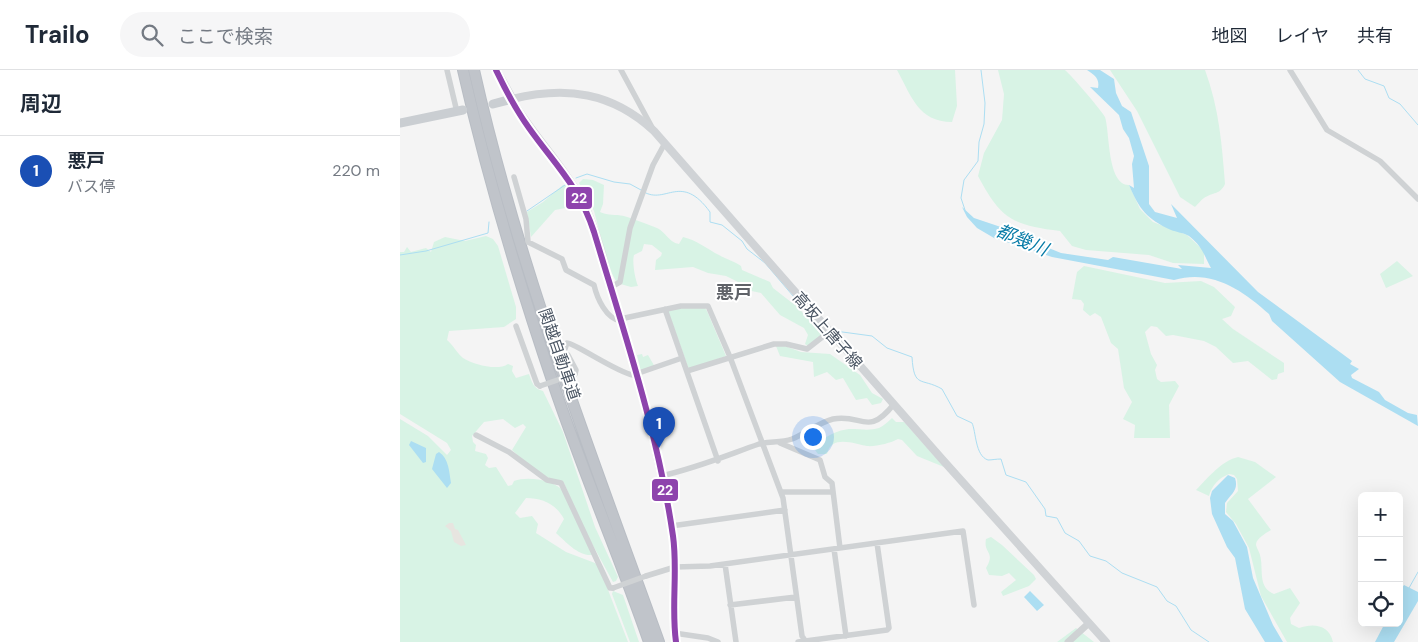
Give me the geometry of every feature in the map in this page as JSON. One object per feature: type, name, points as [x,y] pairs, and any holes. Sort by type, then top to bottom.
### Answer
[{"type":"highway","name":"関越自動車道","points":[[463,70],[494,196],[536,332],[649,642]]},
{"type":"highway","name":"関越自動車道","points":[[474,70],[512,220],[553,351],[659,642]]},
{"type":"main road","points":[[493,104],[512,99],[496,70]]},
{"type":"main road","name":"高坂上唐子線","points":[[512,99],[556,92],[591,96],[630,112],[654,131],[1106,642]]},
{"type":"main road","points":[[400,123],[460,111]]},
{"type":"street","points":[[447,70],[460,111]]},
{"type":"street","points":[[621,70],[654,131]]},
{"type":"street","points":[[1290,70],[1327,130],[1380,161],[1418,198]]},
{"type":"street","points":[[512,99],[528,127],[565,173],[580,196],[588,213],[611,288],[636,375],[672,526],[675,567],[674,633],[676,642]]},
{"type":"street","points":[[611,288],[620,282],[630,228],[653,165],[665,143]]},
{"type":"street","points":[[514,177],[526,219],[528,242],[562,259],[566,270],[591,283],[600,302],[610,316],[620,320],[687,305],[708,306],[730,357],[781,492],[796,597],[805,642]]},
{"type":"street","points":[[664,309],[718,461]]},
{"type":"street","points":[[516,326],[537,384],[540,386],[575,374],[576,370],[566,352],[567,343],[573,343],[596,359],[629,375],[636,375],[682,358]]},
{"type":"street","points":[[687,371],[781,343],[807,348],[830,331]]},
{"type":"street","points":[[661,476],[718,461],[763,443],[780,443],[834,419],[845,418],[864,424],[876,421],[885,415],[894,404]]},
{"type":"street","points":[[476,435],[509,452],[532,471],[547,480],[560,483],[610,588],[675,567],[725,564],[963,531],[974,605]]},
{"type":"street","points":[[780,443],[819,458],[825,477],[832,483],[846,636]]},
{"type":"street","points":[[781,492],[833,492]]},
{"type":"street","points":[[672,526],[785,510]]},
{"type":"street","points":[[798,642],[887,630],[889,628],[877,543]]},
{"type":"street","points":[[725,564],[736,642]]},
{"type":"street","points":[[730,605],[796,597]]},
{"type":"street","points":[[1068,642],[1089,623]]},
{"type":"street","points":[[674,633],[708,638],[718,642]]},
{"type":"green space","points":[[897,70],[955,70],[957,106],[952,122],[940,121],[923,112]]},
{"type":"green space","points":[[998,70],[1065,70],[1105,117],[1113,167],[1122,183],[1129,185],[1140,209],[1153,222],[1187,235],[1204,251],[1204,264],[1173,263],[1149,255],[1086,250],[1072,246],[1060,231],[1030,226],[1019,222],[1001,211],[978,176],[984,153],[1002,120],[1004,94]]},
{"type":"green space","points":[[1110,70],[1205,70],[1214,98],[1221,140],[1225,184],[1219,192],[1207,196],[1195,207],[1180,197],[1137,111]]},
{"type":"green space","points":[[583,179],[593,180],[604,185],[603,204],[600,212],[624,216],[654,227],[675,243],[679,244],[683,237],[688,238],[738,264],[742,270],[770,282],[773,288],[815,323],[821,335],[808,346],[805,344],[808,335],[804,328],[780,315],[761,293],[742,289],[742,284],[726,276],[708,273],[693,267],[655,270],[656,260],[662,253],[652,245],[644,244],[642,251],[634,255],[634,270],[638,286],[631,287],[617,283],[609,268],[594,211],[579,183]]},
{"type":"green space","points":[[563,185],[569,186],[576,206],[555,210],[531,237],[527,212],[543,202]]},
{"type":"green space","points":[[486,236],[493,239],[498,246],[516,307],[516,319],[504,327],[449,331],[447,340],[468,361],[492,367],[508,364],[513,366],[512,371],[516,378],[529,374],[537,389],[543,391],[563,432],[595,527],[618,577],[616,581],[613,582],[584,529],[564,483],[542,474],[512,450],[526,427],[523,424],[515,428],[503,419],[484,422],[472,436],[473,442],[476,445],[475,451],[486,454],[488,458],[485,465],[489,468],[496,467],[508,486],[512,485],[514,481],[533,479],[554,484],[563,491],[592,555],[577,551],[556,533],[564,519],[557,509],[548,503],[538,499],[526,498],[515,513],[520,518],[532,516],[538,524],[536,533],[566,552],[595,563],[600,569],[628,642],[400,642],[400,419],[428,436],[447,455],[451,450],[447,443],[400,414],[400,252],[404,252],[407,247],[411,252],[426,248],[431,252],[434,242],[445,237],[465,241]]},
{"type":"green space","points":[[1397,261],[1413,276],[1386,288],[1380,274]]},
{"type":"green space","points":[[1084,266],[1165,283],[1201,281],[1214,287],[1235,307],[1231,316],[1222,319],[1233,329],[1284,363],[1284,372],[1278,374],[1277,379],[1272,380],[1248,361],[1233,363],[1216,347],[1204,341],[1173,335],[1166,336],[1157,327],[1151,326],[1145,332],[1151,354],[1157,365],[1155,370],[1157,379],[1161,382],[1175,381],[1179,386],[1169,405],[1170,438],[1134,438],[1135,425],[1123,419],[1132,402],[1124,388],[1118,349],[1111,343],[1101,317],[1095,313],[1090,316],[1083,310],[1084,304],[1081,300],[1072,299],[1077,272]]},
{"type":"green space","points":[[687,307],[705,308],[726,356],[690,369],[688,367],[668,311]]},
{"type":"green space","points":[[776,346],[785,346],[801,352],[830,354],[860,375],[872,393],[883,399],[881,403],[872,405],[867,398],[856,400],[843,378],[836,380],[827,372],[814,377],[813,362],[780,356]]},
{"type":"green space","points":[[642,354],[643,357],[648,355],[655,367],[641,372],[637,355]]},
{"type":"green space","points":[[892,418],[896,422],[904,422],[944,467],[917,456],[902,440],[898,439],[870,446],[838,442],[829,448],[827,454],[818,454],[815,450],[825,438],[835,432],[846,429],[868,430],[879,428]]},
{"type":"green space","points":[[1238,457],[1255,462],[1276,477],[1248,499],[1271,530],[1264,534],[1256,544],[1260,555],[1265,587],[1274,594],[1290,588],[1300,603],[1290,618],[1291,624],[1299,628],[1320,627],[1328,632],[1333,642],[1287,642],[1261,596],[1249,548],[1236,524],[1226,512],[1227,503],[1238,491],[1237,479],[1234,475],[1229,474],[1219,480],[1212,488],[1209,496],[1196,490],[1220,466]]},
{"type":"green space","points":[[991,537],[1034,575],[1036,579],[1029,586],[1003,596],[1001,592],[1016,580],[1009,573],[1002,576],[989,575],[986,568],[990,555],[986,547],[986,539]]},
{"type":"green space","points":[[613,591],[623,595],[639,642],[630,642],[612,594]]},
{"type":"green space","points":[[1076,628],[1094,642],[1057,642]]},
{"type":"sand","points":[[453,523],[466,545],[461,546],[454,542],[451,531],[445,526]]},
{"type":"water","points":[[1087,70],[1100,70],[1114,79],[1116,93],[1122,106],[1131,112],[1149,166],[1149,204],[1155,212],[1177,218],[1171,204],[1258,292],[1352,361],[1350,364],[1359,369],[1351,375],[1352,378],[1379,392],[1385,400],[1408,413],[1417,415],[1418,426],[1340,382],[1272,321],[1269,314],[1248,297],[1226,284],[1201,277],[1174,280],[1052,257],[994,238],[977,228],[967,217],[962,207],[974,218],[1028,236],[1029,240],[1061,253],[1108,260],[1113,257],[1182,269],[1178,265],[1211,268],[1197,243],[1187,235],[1171,230],[1156,222],[1136,201],[1129,185],[1134,188],[1132,164],[1134,156],[1129,138],[1123,129],[1119,115],[1090,87],[1098,88],[1098,82],[1096,77]]},
{"type":"water","points":[[411,441],[426,448],[426,462],[423,463],[409,445]]},
{"type":"water","points":[[439,452],[445,458],[449,470],[451,483],[447,488],[432,469],[436,454]]},
{"type":"water","points":[[1228,475],[1235,478],[1236,486],[1234,492],[1225,503],[1225,514],[1233,521],[1247,547],[1253,578],[1273,625],[1283,642],[1265,642],[1245,609],[1235,558],[1227,547],[1212,514],[1210,498],[1212,491]]},
{"type":"water","points":[[1404,585],[1418,592],[1418,601],[1403,627]]},
{"type":"water","points":[[1030,591],[1044,605],[1037,611],[1024,597]]},
{"type":"water","points":[[1383,627],[1403,627],[1394,642],[1375,642]]},
{"type":"waterway","name":"都幾川","points":[[965,210],[961,198],[964,180],[978,161],[979,142],[984,124],[985,103],[981,70]]},
{"type":"waterway","points":[[1358,70],[1365,79],[1384,86],[1389,98],[1400,104],[1418,125]]},
{"type":"waterway","points":[[576,178],[587,174],[614,182],[630,184],[641,190]]},
{"type":"waterway","points":[[527,211],[568,183]]},
{"type":"waterway","points":[[644,192],[652,195],[682,192],[691,194],[700,200],[710,212],[710,222],[722,225],[765,263],[822,330]]},
{"type":"waterway","points":[[400,255],[426,251],[488,233],[489,222]]},
{"type":"waterway","points":[[835,331],[872,336],[887,348],[912,357],[917,378],[942,389],[957,416],[972,423],[978,449],[984,458],[988,460],[1001,459],[1006,475],[1026,482],[1045,509],[1046,516],[1057,518],[1065,533],[1079,541],[1090,556],[1106,561],[1122,573],[1157,587],[1167,601],[1176,606],[1191,630],[1209,642]]},
{"type":"waterway","points":[[1409,588],[1418,572]]},
{"type":"transit line","name":"22","points":[[496,70],[524,121],[574,189],[594,232],[639,383],[667,497],[674,549],[676,642]]},
{"type":"place","name":"悪戸","points":[[659,448]]},
{"type":"district","name":"悪戸","points":[[734,293]]}]
